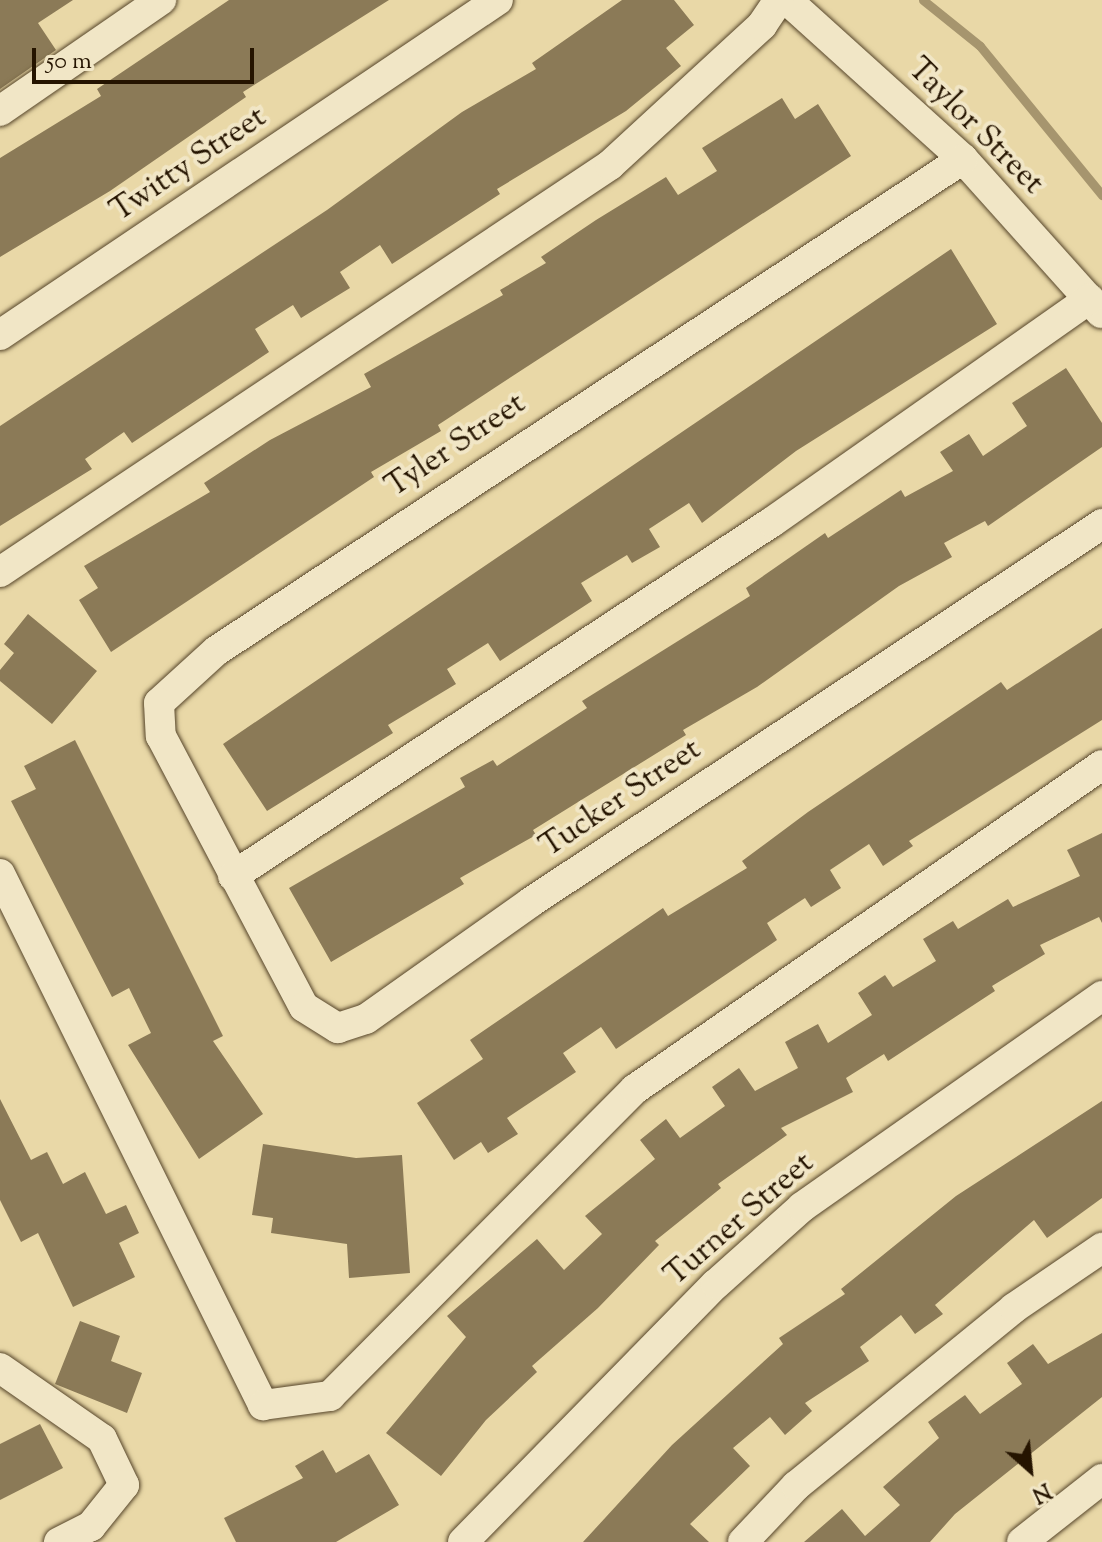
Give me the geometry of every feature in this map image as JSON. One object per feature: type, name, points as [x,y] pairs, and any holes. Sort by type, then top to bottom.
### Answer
[{"type":"street","points":[[0,111],[161,0]]},
{"type":"street","name":"Twitty Street","points":[[0,335],[498,0]]},
{"type":"street","points":[[0,572],[610,165],[762,25],[779,0]]},
{"type":"street","name":"Taylor Street","points":[[787,0],[963,159],[1096,307]]},
{"type":"street","name":"Tyler Street","points":[[233,876],[161,736],[159,703],[216,651],[511,451],[963,159]]},
{"type":"street","points":[[233,876],[1096,307]]},
{"type":"street","name":"Tucker Street","points":[[233,876],[304,1007],[338,1028],[366,1019],[531,902],[1102,524]]},
{"type":"street","points":[[0,874],[108,1080],[263,1405],[330,1396],[635,1089],[1102,765]]},
{"type":"street","name":"Turner Street","points":[[463,1542],[716,1284],[802,1207],[1102,996]]},
{"type":"street","points":[[743,1542],[796,1486],[1014,1308],[1102,1248]]},
{"type":"street","points":[[0,1368],[102,1439],[124,1485],[91,1526],[59,1542]]},
{"type":"street","points":[[1022,1542],[1102,1479]]},
{"type":"building","points":[[0,0],[73,0],[38,23],[56,50],[0,89]]},
{"type":"building","points":[[229,0],[389,0],[243,92],[246,97],[110,191],[0,257],[0,158],[101,96],[97,89]]},
{"type":"building","points":[[622,0],[674,0],[694,25],[666,48],[681,66],[626,111],[497,189],[500,194],[392,264],[380,245],[340,272],[350,288],[301,318],[293,305],[255,329],[269,352],[132,443],[124,432],[85,459],[92,469],[0,526],[0,426],[327,210],[462,112],[536,69],[532,63]]},
{"type":"building","points":[[782,98],[795,119],[818,104],[851,156],[438,425],[441,431],[371,472],[374,477],[111,652],[79,600],[98,588],[84,566],[210,492],[204,483],[270,440],[371,387],[364,374],[503,295],[500,290],[546,263],[541,257],[596,220],[666,177],[678,195],[717,171],[702,148]]},
{"type":"building","points":[[951,249],[997,324],[796,451],[702,523],[689,503],[649,529],[660,547],[632,563],[627,555],[581,583],[592,601],[500,661],[488,643],[447,669],[456,684],[388,725],[393,733],[267,811],[223,744]]},
{"type":"building","points":[[1066,368],[1102,423],[1102,447],[988,526],[985,521],[944,543],[952,557],[899,586],[757,687],[683,730],[686,735],[533,830],[536,835],[460,878],[464,884],[331,962],[289,888],[465,787],[460,778],[493,760],[497,766],[587,708],[582,701],[750,596],[746,588],[825,533],[828,538],[901,490],[905,497],[953,471],[940,452],[969,434],[983,456],[1027,426],[1012,403]]},
{"type":"building","points":[[28,614],[97,671],[52,724],[0,681],[0,670],[14,653],[4,644]]},
{"type":"building","points":[[1102,628],[1102,720],[909,841],[913,846],[883,866],[869,844],[830,870],[841,888],[811,907],[805,898],[767,923],[777,940],[616,1049],[601,1027],[563,1053],[576,1072],[507,1118],[518,1134],[488,1153],[481,1142],[454,1160],[417,1103],[483,1059],[470,1040],[663,908],[668,916],[747,868],[742,861],[808,812],[1001,682],[1007,690]]},
{"type":"building","points":[[75,740],[223,1036],[213,1041],[263,1114],[199,1159],[128,1045],[151,1033],[129,988],[112,997],[11,801],[36,789],[24,766]]},
{"type":"building","points":[[1102,833],[1102,923],[1099,917],[1040,945],[1045,954],[992,986],[995,991],[888,1061],[884,1054],[846,1078],[853,1092],[781,1128],[787,1135],[718,1184],[721,1188],[655,1241],[659,1245],[598,1308],[532,1366],[537,1372],[486,1420],[441,1476],[386,1433],[466,1337],[447,1316],[537,1239],[564,1270],[602,1234],[585,1216],[655,1159],[640,1140],[666,1119],[680,1138],[725,1106],[712,1087],[739,1068],[755,1091],[798,1068],[785,1042],[818,1024],[828,1043],[872,1015],[858,993],[885,975],[893,987],[936,961],[923,939],[953,921],[958,929],[1008,899],[1013,907],[1080,876],[1067,850]]},
{"type":"building","points":[[0,1099],[31,1160],[47,1152],[63,1184],[85,1172],[106,1214],[126,1205],[139,1233],[119,1243],[135,1277],[73,1307],[38,1233],[21,1242],[0,1200]]},
{"type":"building","points":[[1102,1101],[1102,1198],[1047,1238],[1034,1220],[935,1305],[943,1314],[915,1334],[901,1315],[860,1347],[869,1361],[805,1403],[812,1411],[785,1435],[770,1417],[733,1448],[750,1466],[690,1524],[709,1542],[583,1542],[672,1445],[783,1344],[779,1338],[845,1294],[841,1289],[956,1196]]},
{"type":"building","points":[[263,1144],[356,1158],[402,1155],[410,1273],[349,1278],[347,1244],[271,1233],[273,1218],[252,1215]]},
{"type":"building","points":[[80,1321],[120,1336],[111,1361],[142,1373],[127,1413],[55,1384]]},
{"type":"building","points":[[1102,1333],[1102,1397],[955,1514],[930,1542],[804,1542],[842,1509],[865,1536],[900,1505],[883,1487],[939,1438],[928,1422],[965,1395],[980,1414],[1022,1384],[1007,1363],[1033,1344],[1048,1364]]},
{"type":"building","points":[[40,1424],[63,1468],[0,1500],[0,1444]]},
{"type":"building","points":[[323,1450],[336,1473],[369,1454],[399,1505],[336,1542],[236,1542],[224,1518],[303,1478],[295,1466]]},
{"type":"waterway","points":[[923,0],[980,46],[1102,195]]}]
